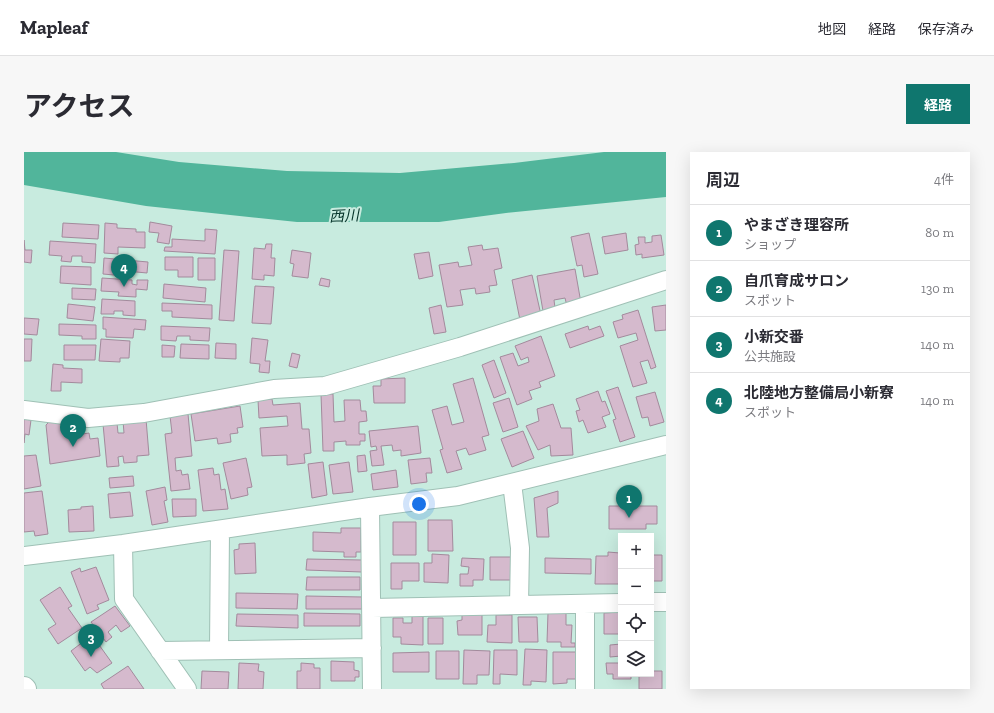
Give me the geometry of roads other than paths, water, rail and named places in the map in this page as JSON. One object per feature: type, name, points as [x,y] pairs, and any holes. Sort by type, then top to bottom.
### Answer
[{"type":"street","points":[[24,410],[88,418],[144,413],[274,389],[325,386],[460,347],[666,280]]},
{"type":"street","points":[[24,556],[123,544],[370,507],[458,496],[666,445]]},
{"type":"street","points":[[512,483],[520,548],[519,605]]},
{"type":"street","points":[[370,507],[372,689]]},
{"type":"street","points":[[219,650],[220,530]]},
{"type":"street","points":[[123,544],[124,599],[187,689]]},
{"type":"street","points":[[654,602],[666,602]]},
{"type":"street","points":[[372,608],[618,603]]},
{"type":"street","points":[[585,604],[585,689]]},
{"type":"street","points":[[160,651],[372,648]]},
{"type":"water","name":"西川","points":[[24,152],[116,152],[179,162],[287,171],[400,173],[514,163],[604,152],[666,152],[666,197],[506,213],[439,222],[297,222],[146,206],[24,185]]},
{"type":"place","name":"北陸地方整備局小新寮","points":[[124,287]]},
{"type":"place","name":"自爪育成サロン","points":[[73,447]]},
{"type":"place","name":"やまざき理容所","points":[[629,518]]},
{"type":"place","name":"小新交番","points":[[91,657]]}]
